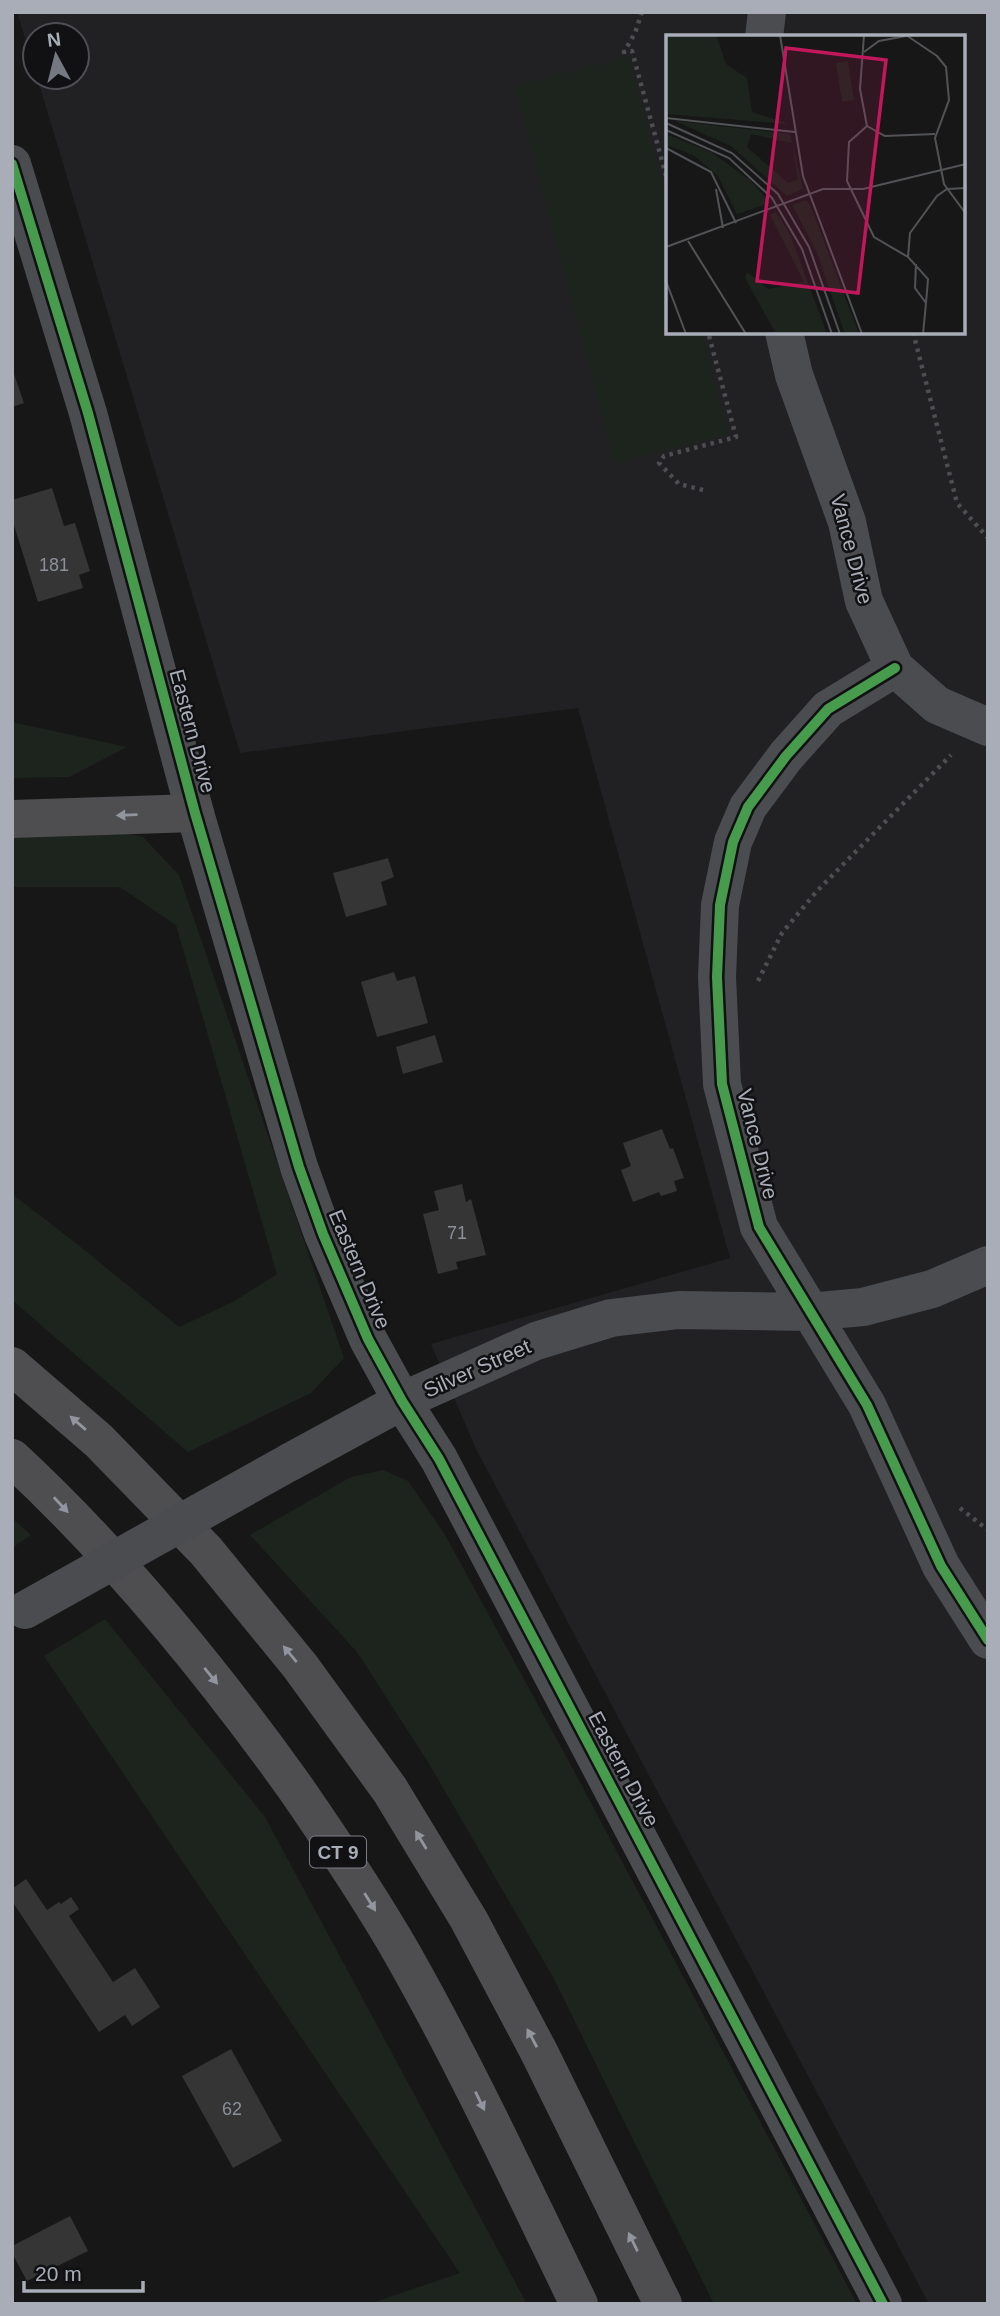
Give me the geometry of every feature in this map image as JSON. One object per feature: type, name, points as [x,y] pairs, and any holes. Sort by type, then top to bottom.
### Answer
[{"type":"highway","points":[[12,818],[195,813]]},
{"type":"highway","points":[[12,1366],[99,1441],[206,1551],[300,1666],[390,1790],[469,1920],[533,2040],[663,2304]]},
{"type":"highway","name":"CT 9","points":[[12,1458],[48,1491],[144,1595],[244,1717],[327,1834],[402,1953],[466,2073],[579,2304]]},
{"type":"street","points":[[764,35],[767,12]]},
{"type":"street","name":"Eastern Drive","points":[[12,164],[88,413],[195,813],[295,1153],[323,1234],[368,1339],[402,1401],[439,1459],[883,2304]]},
{"type":"street","name":"Vance Drive","points":[[784,334],[794,375],[847,522],[864,601],[895,668],[828,709],[786,757],[748,807],[733,842],[720,905],[717,977],[722,1084],[759,1227],[808,1312],[867,1405],[940,1566],[988,1640]]},
{"type":"street","points":[[895,668],[937,705],[982,725]]},
{"type":"street","name":"Silver Street","points":[[18,1613],[402,1401],[536,1341],[611,1318],[679,1310],[808,1312],[863,1307],[932,1289],[988,1265]]},
{"type":"path","points":[[642,12],[635,33],[624,52],[632,51],[666,179]]},
{"type":"path","points":[[703,490],[679,484],[659,463],[664,456],[736,437],[709,334]]},
{"type":"path","points":[[915,334],[957,503],[988,538]]},
{"type":"path","points":[[758,983],[782,933],[817,891],[982,725]]},
{"type":"shaded area","points":[[17,12],[988,12],[988,2304],[929,2304],[476,1449],[431,1344],[730,1258],[578,708],[240,753],[41,91],[91,91],[91,21],[21,21],[21,25]]},
{"type":"shaded area","points":[[629,56],[666,199],[666,334],[702,334],[728,434],[615,463],[515,86]]},
{"type":"shaded area","points":[[12,722],[127,747],[69,777],[12,778]]},
{"type":"shaded area","points":[[117,831],[143,837],[179,875],[344,1358],[311,1393],[188,1452],[12,1300],[12,1194],[179,1327],[233,1302],[277,1274],[176,925],[120,887],[12,887],[12,832]]},
{"type":"shaded area","points":[[383,1470],[408,1481],[444,1533],[573,1769],[857,2304],[714,2304],[553,1977],[428,1762],[357,1652],[250,1535],[351,1477]]},
{"type":"shaded area","points":[[12,1518],[31,1535],[12,1548]]},
{"type":"shaded area","points":[[105,1619],[265,1817],[527,2304],[369,2304],[460,2273],[44,1656]]},
{"type":"building","points":[[12,368],[24,403],[12,407]]},
{"type":"building","points":[[52,488],[64,526],[75,523],[90,571],[79,575],[83,588],[38,602],[12,519],[12,500]]},
{"type":"building","points":[[388,858],[394,877],[381,882],[387,905],[346,917],[333,873]]},
{"type":"building","points":[[394,972],[397,981],[415,976],[428,1023],[377,1037],[361,982]]},
{"type":"building","points":[[435,1035],[443,1062],[403,1074],[396,1047]]},
{"type":"building","points":[[662,1129],[670,1149],[673,1148],[684,1178],[674,1181],[677,1191],[661,1196],[659,1192],[633,1202],[621,1170],[631,1166],[623,1143]]},
{"type":"building","points":[[462,1184],[466,1202],[471,1199],[486,1255],[456,1262],[458,1269],[438,1274],[423,1214],[439,1210],[434,1191]]},
{"type":"building","points":[[26,1879],[47,1910],[71,1897],[79,1909],[69,1916],[113,1982],[135,1968],[160,2007],[132,2026],[125,2015],[99,2032],[12,1901],[12,1889]]},
{"type":"building","points":[[231,2049],[282,2141],[233,2168],[182,2076]]},
{"type":"building","points":[[70,2216],[88,2251],[27,2281],[12,2253],[12,2246]]},
{"type":"cycle path","points":[[12,164],[88,413],[195,813],[299,1167],[323,1234],[368,1339],[402,1401],[439,1459],[883,2304]]},
{"type":"cycle path","points":[[895,668],[828,709],[786,756],[748,807],[733,842],[720,905],[717,977],[722,1084],[759,1227],[867,1405],[941,1566],[988,1640]]}]
